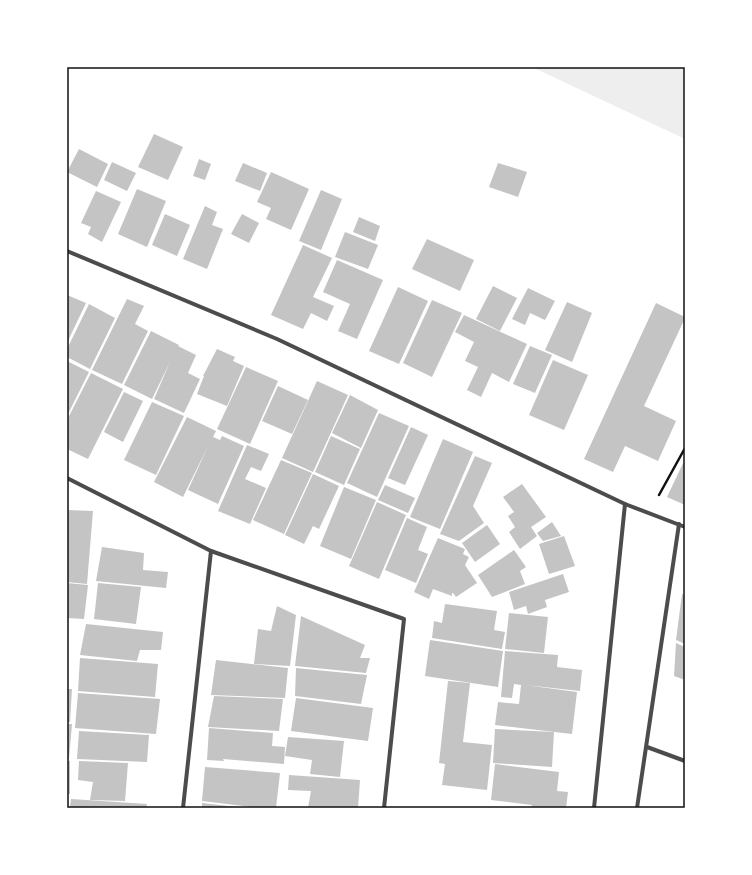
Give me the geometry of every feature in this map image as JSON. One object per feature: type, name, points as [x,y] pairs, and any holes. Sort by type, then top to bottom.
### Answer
[{"type":"street","points":[[67,251],[278,339],[626,504],[685,527]]},
{"type":"street","points":[[67,478],[211,552],[404,619],[384,808]]},
{"type":"street","points":[[594,808],[626,504]]},
{"type":"street","points":[[638,808],[679,524]]},
{"type":"street","points":[[183,808],[211,552]]},
{"type":"street","points":[[647,747],[685,761]]},
{"type":"path","points":[[650,514],[685,448]]},
{"type":"shaded area","points":[[532,67],[685,67],[685,139]]},
{"type":"building","points":[[154,134],[183,147],[168,180],[138,167]]},
{"type":"building","points":[[79,149],[108,164],[97,187],[67,172]]},
{"type":"building","points":[[199,159],[211,164],[205,180],[193,176]]},
{"type":"building","points":[[112,162],[136,173],[127,191],[104,180]]},
{"type":"building","points":[[243,163],[267,173],[260,191],[235,181]]},
{"type":"building","points":[[498,163],[527,172],[518,197],[489,187]]},
{"type":"building","points":[[271,172],[309,189],[291,230],[266,219],[271,208],[257,202]]},
{"type":"building","points":[[137,189],[166,201],[147,247],[118,234]]},
{"type":"building","points":[[321,190],[342,199],[321,250],[299,241]]},
{"type":"building","points":[[96,191],[121,202],[102,242],[88,234],[91,227],[81,223]]},
{"type":"building","points":[[205,206],[217,212],[212,225],[223,229],[207,269],[183,259]]},
{"type":"building","points":[[165,214],[190,225],[177,256],[152,245]]},
{"type":"building","points":[[242,214],[259,223],[249,243],[231,234]]},
{"type":"building","points":[[359,217],[380,226],[375,241],[353,232]]},
{"type":"building","points":[[345,232],[378,245],[368,269],[335,257]]},
{"type":"building","points":[[427,239],[474,260],[460,291],[412,269]]},
{"type":"building","points":[[303,245],[332,258],[313,297],[334,306],[327,321],[311,313],[303,329],[271,315]]},
{"type":"building","points":[[337,260],[383,280],[357,339],[338,331],[350,304],[323,292]]},
{"type":"building","points":[[493,286],[517,298],[500,331],[476,319]]},
{"type":"building","points":[[398,287],[428,301],[399,364],[369,351]]},
{"type":"building","points":[[528,288],[555,301],[545,320],[530,313],[525,325],[512,319]]},
{"type":"building","points":[[67,295],[86,303],[67,343]]},
{"type":"building","points":[[127,299],[144,306],[135,324],[148,331],[122,384],[92,370]]},
{"type":"building","points":[[432,300],[462,313],[432,377],[403,363]]},
{"type":"building","points":[[567,302],[592,313],[572,362],[545,350]]},
{"type":"building","points":[[656,303],[685,318],[644,406],[676,421],[658,461],[625,446],[613,472],[584,459]]},
{"type":"building","points":[[89,304],[115,318],[90,369],[67,357],[67,349]]},
{"type":"building","points":[[464,315],[527,344],[509,382],[492,373],[481,397],[467,390],[478,367],[465,361],[474,342],[455,332]]},
{"type":"building","points":[[151,331],[196,355],[188,373],[200,379],[184,413],[154,399],[170,362],[152,399],[124,385]]},
{"type":"building","points":[[530,346],[552,355],[535,393],[513,384]]},
{"type":"building","points":[[217,349],[235,357],[233,361],[244,366],[227,406],[197,394],[203,376]]},
{"type":"building","points":[[553,360],[588,375],[564,430],[529,415]]},
{"type":"building","points":[[67,361],[89,372],[67,416]]},
{"type":"building","points":[[246,367],[278,381],[250,444],[217,429]]},
{"type":"building","points":[[91,373],[123,389],[88,459],[67,449],[67,420]]},
{"type":"building","points":[[317,381],[348,395],[313,472],[282,458]]},
{"type":"building","points":[[278,386],[308,400],[292,434],[262,421]]},
{"type":"building","points":[[124,392],[143,401],[123,442],[104,432]]},
{"type":"building","points":[[350,395],[378,410],[361,448],[332,433]]},
{"type":"building","points":[[152,402],[184,416],[156,475],[124,460]]},
{"type":"building","points":[[379,413],[409,426],[377,497],[347,483]]},
{"type":"building","points":[[187,417],[216,431],[213,437],[220,440],[222,436],[244,446],[218,504],[188,490],[208,446],[183,497],[154,482]]},
{"type":"building","points":[[411,427],[428,435],[405,485],[388,478]]},
{"type":"building","points":[[331,436],[360,449],[344,485],[315,472]]},
{"type":"building","points":[[443,439],[473,452],[440,529],[410,517]]},
{"type":"building","points":[[247,445],[269,454],[261,471],[251,467],[245,479],[266,488],[250,524],[218,511]]},
{"type":"building","points":[[475,456],[492,463],[473,506],[484,523],[459,541],[440,534]]},
{"type":"building","points":[[685,459],[685,505],[667,497]]},
{"type":"building","points":[[281,460],[312,473],[284,534],[253,520]]},
{"type":"building","points":[[313,474],[339,486],[319,529],[313,526],[304,544],[285,535]]},
{"type":"building","points":[[522,484],[546,517],[531,527],[537,536],[520,549],[509,532],[515,527],[508,516],[514,512],[503,497]]},
{"type":"building","points":[[385,485],[415,498],[408,513],[378,500]]},
{"type":"building","points":[[344,487],[376,500],[351,559],[320,546]]},
{"type":"building","points":[[377,502],[406,515],[379,579],[349,566]]},
{"type":"building","points":[[67,510],[93,511],[87,584],[67,582]]},
{"type":"building","points":[[407,518],[427,527],[418,550],[428,554],[416,583],[385,570]]},
{"type":"building","points":[[552,522],[561,536],[543,541],[537,533]]},
{"type":"building","points":[[487,525],[500,544],[475,562],[462,543]]},
{"type":"building","points":[[564,536],[575,566],[549,574],[539,544]]},
{"type":"building","points":[[438,538],[465,549],[463,554],[469,557],[465,565],[477,583],[456,597],[453,593],[452,596],[433,589],[429,599],[414,592]]},
{"type":"building","points":[[102,547],[144,553],[143,570],[168,572],[166,588],[96,581]]},
{"type":"building","points":[[514,550],[526,567],[520,571],[525,584],[492,597],[478,575]]},
{"type":"building","points":[[563,574],[569,592],[545,600],[547,607],[528,614],[526,606],[514,610],[509,592]]},
{"type":"building","points":[[67,583],[88,585],[84,619],[67,618]]},
{"type":"building","points":[[98,583],[141,587],[136,624],[94,619]]},
{"type":"building","points":[[682,594],[685,595],[685,644],[676,640]]},
{"type":"building","points":[[445,604],[497,611],[494,630],[505,632],[502,649],[432,638],[434,621],[442,623]]},
{"type":"building","points":[[277,606],[296,615],[290,666],[254,664],[258,629],[271,631]]},
{"type":"building","points":[[509,613],[548,617],[544,653],[505,649]]},
{"type":"building","points":[[301,616],[365,645],[360,658],[370,658],[366,673],[295,666]]},
{"type":"building","points":[[86,624],[163,632],[161,650],[140,650],[137,661],[80,655]]},
{"type":"building","points":[[430,640],[503,651],[498,687],[425,676]]},
{"type":"building","points":[[676,643],[685,647],[685,680],[674,676]]},
{"type":"building","points":[[505,651],[558,655],[557,667],[582,670],[580,691],[525,685],[577,692],[572,734],[495,725],[498,702],[519,704],[521,685],[514,684],[512,698],[501,697]]},
{"type":"building","points":[[80,658],[158,664],[155,697],[78,691]]},
{"type":"building","points":[[216,660],[288,668],[285,698],[211,695]]},
{"type":"building","points":[[296,668],[367,675],[361,704],[295,696]]},
{"type":"building","points":[[448,681],[470,683],[463,742],[492,745],[487,790],[442,785],[445,764],[439,763]]},
{"type":"building","points":[[67,689],[72,689],[70,722],[67,722]]},
{"type":"building","points":[[78,693],[160,699],[156,734],[75,728]]},
{"type":"building","points":[[214,696],[283,699],[279,731],[208,727]]},
{"type":"building","points":[[296,698],[373,708],[368,741],[291,731]]},
{"type":"building","points":[[67,724],[72,724],[69,759],[67,759]]},
{"type":"building","points":[[209,728],[273,733],[272,746],[285,747],[284,764],[223,759],[224,761],[207,760]]},
{"type":"building","points":[[495,729],[554,732],[552,767],[493,763]]},
{"type":"building","points":[[79,731],[149,735],[147,762],[77,759]]},
{"type":"building","points":[[288,737],[344,741],[340,777],[310,774],[312,760],[285,756]]},
{"type":"building","points":[[67,761],[70,761],[70,794],[67,794]]},
{"type":"building","points":[[79,761],[128,763],[125,801],[90,800],[93,782],[78,780]]},
{"type":"building","points":[[495,764],[559,772],[557,791],[568,792],[566,808],[531,808],[532,805],[491,800]]},
{"type":"building","points":[[205,767],[280,773],[276,808],[261,808],[202,801]]},
{"type":"building","points":[[289,775],[360,780],[358,808],[308,808],[311,791],[288,790]]},
{"type":"building","points":[[71,799],[147,804],[146,808],[70,808]]},
{"type":"building","points":[[202,803],[238,807],[238,808],[202,808]]}]
